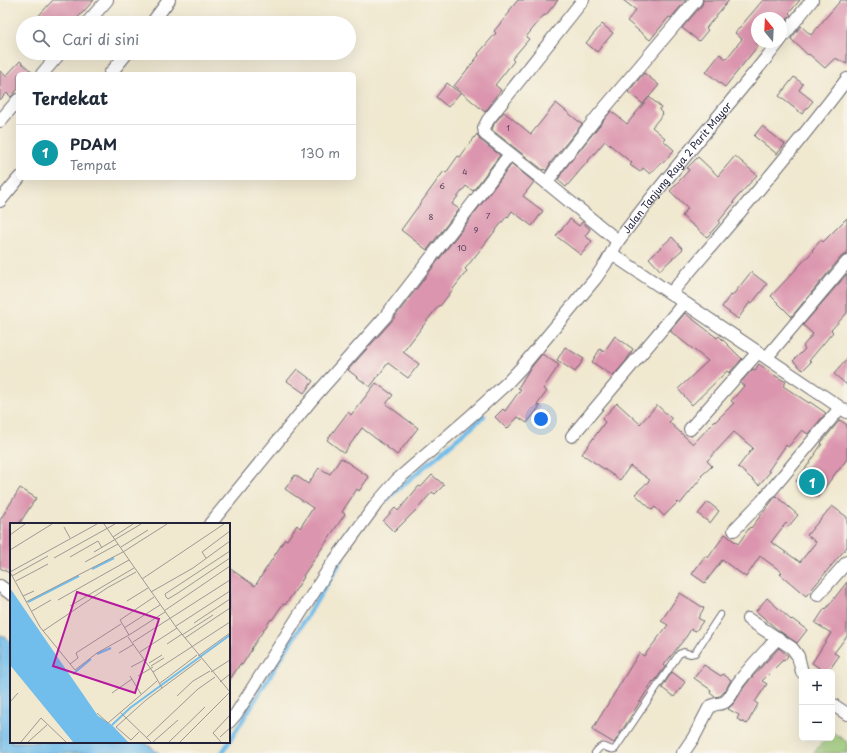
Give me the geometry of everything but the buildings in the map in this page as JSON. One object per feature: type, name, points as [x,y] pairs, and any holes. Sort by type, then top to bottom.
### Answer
[{"type":"street","points":[[93,16],[107,0]]},
{"type":"street","points":[[157,16],[169,0]]},
{"type":"street","name":"Jalan Tanjung Raya 2 Parit Mayor","points":[[583,0],[488,120],[484,128],[485,134],[618,241],[774,48]]},
{"type":"street","points":[[547,183],[561,162],[597,116],[696,0]]},
{"type":"street","points":[[787,31],[812,0]]},
{"type":"street","points":[[44,72],[54,60]]},
{"type":"street","points":[[112,72],[121,60]]},
{"type":"street","points":[[671,293],[745,207],[847,79]]},
{"type":"street","points":[[0,121],[16,102]]},
{"type":"street","points":[[211,523],[313,398],[385,316],[510,154]]},
{"type":"street","points":[[0,201],[17,180]]},
{"type":"street","points":[[230,721],[236,714],[330,567],[377,503],[397,480],[472,415],[521,368],[595,279],[612,254],[618,241]]},
{"type":"street","points":[[612,254],[843,410],[734,530]]},
{"type":"street","points":[[690,429],[763,355],[847,262]]},
{"type":"street","points":[[572,436],[684,303]]},
{"type":"street","points":[[818,595],[847,562]]},
{"type":"street","points":[[0,586],[10,593]]},
{"type":"street","points":[[748,619],[792,648],[798,656],[801,669]]},
{"type":"street","points":[[683,753],[709,708],[715,704],[724,703],[727,701],[746,673],[778,638]]},
{"type":"street","points":[[834,705],[847,714]]},
{"type":"lane","points":[[595,753],[601,746],[611,750],[615,749],[679,654],[684,652],[690,654],[695,653],[720,615]]},
{"type":"green space","points":[[835,734],[847,742],[847,753],[814,753],[823,741],[835,741]]},
{"type":"water","points":[[0,634],[10,641],[10,743],[145,743],[159,753],[0,753]]},
{"type":"waterway","points":[[387,500],[484,416]]},
{"type":"waterway","points":[[230,740],[342,560]]},
{"type":"waterway","points":[[222,753],[228,743]]},
{"type":"place","name":"PDAM","points":[[812,482]]}]
